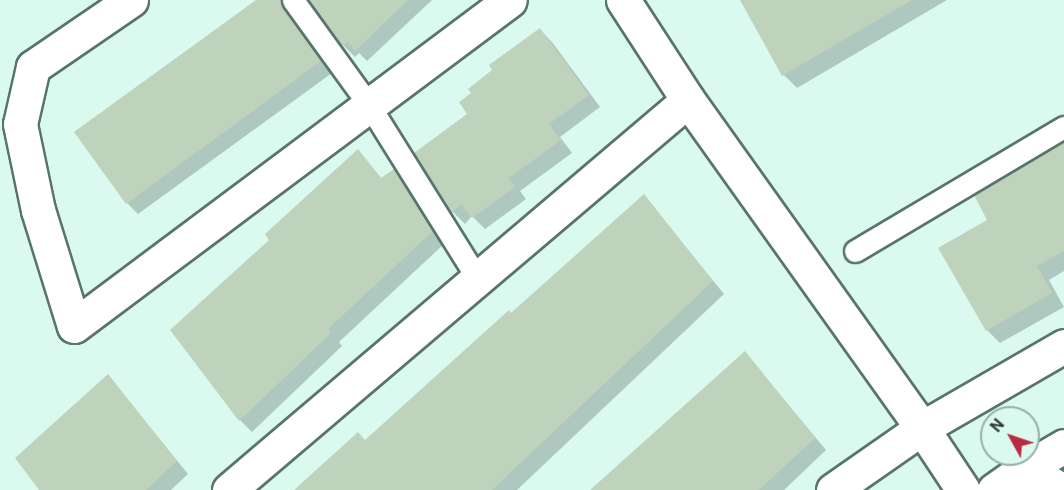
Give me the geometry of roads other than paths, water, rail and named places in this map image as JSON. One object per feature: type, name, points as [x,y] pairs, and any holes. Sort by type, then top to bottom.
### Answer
[{"type":"street","points":[[131,0],[33,68],[20,124],[38,210],[74,326],[510,0]]},
{"type":"street","points":[[622,0],[688,100],[922,428],[963,490]]},
{"type":"street","points":[[229,490],[688,100]]},
{"type":"street","points":[[833,490],[922,428],[1064,346]]},
{"type":"street","points":[[1006,481],[1064,446]]},
{"type":"street","points":[[1006,481],[1040,477],[1062,490]]},
{"type":"lane","points":[[293,0],[369,105],[477,278]]},
{"type":"lane","points":[[855,251],[1064,127]]}]
